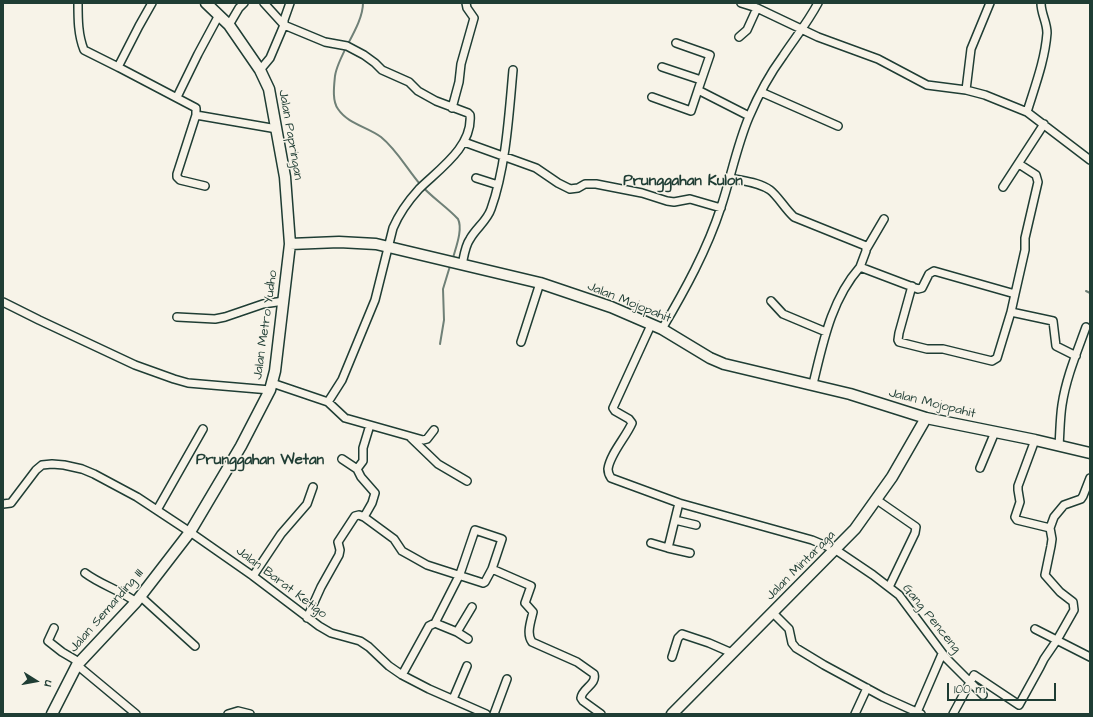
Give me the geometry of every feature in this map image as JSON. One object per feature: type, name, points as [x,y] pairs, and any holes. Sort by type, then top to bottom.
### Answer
[{"type":"street","points":[[78,3],[78,24],[84,50],[196,108],[196,115],[176,174],[180,180],[205,186]]},
{"type":"street","points":[[118,67],[138,26],[152,3]]},
{"type":"street","name":"Jalan Papringan","points":[[206,3],[229,25],[260,70],[269,89],[285,177],[290,244]]},
{"type":"street","points":[[229,25],[239,8],[244,3]]},
{"type":"street","points":[[264,3],[284,25],[312,38],[347,46],[375,63],[382,70],[404,79],[418,91],[436,101],[470,115],[469,126],[464,142],[459,151],[418,190],[398,218],[389,237],[375,300],[342,380],[328,402]]},
{"type":"street","points":[[260,70],[270,58],[284,25],[284,20],[290,3]]},
{"type":"street","points":[[452,108],[459,82],[461,64],[474,18],[467,8],[466,3]]},
{"type":"street","points":[[741,3],[757,8],[802,30],[878,58],[928,85],[966,90],[985,95],[1027,112],[1090,160]]},
{"type":"street","points":[[662,329],[696,269],[721,208],[749,116],[782,56],[802,30],[818,3]]},
{"type":"street","points":[[966,90],[971,50],[990,3]]},
{"type":"street","points":[[1027,112],[1045,47],[1047,32],[1046,20],[1042,14],[1041,3]]},
{"type":"street","points":[[738,37],[746,30],[757,8]]},
{"type":"street","points":[[177,97],[219,15]]},
{"type":"street","points":[[652,97],[691,111],[710,55],[676,43]]},
{"type":"street","points":[[662,67],[701,80]]},
{"type":"street","points":[[462,265],[470,238],[487,218],[498,185],[503,156],[513,70]]},
{"type":"street","points":[[698,90],[749,116]]},
{"type":"street","points":[[761,92],[838,126]]},
{"type":"street","points":[[196,115],[277,129]]},
{"type":"street","points":[[1003,187],[1044,124]]},
{"type":"street","points":[[464,142],[536,168],[558,183],[570,189],[578,188],[585,184],[596,184],[642,193],[667,201],[674,202],[690,199],[721,208]]},
{"type":"street","points":[[912,286],[899,333],[898,340],[901,343],[927,349],[943,349],[992,361],[997,358],[1011,312],[1025,251],[1024,238],[1038,182],[1036,175],[1019,164]]},
{"type":"street","points":[[476,178],[498,185]]},
{"type":"street","points":[[730,178],[763,186],[771,191],[784,208],[794,217],[863,244],[867,248]]},
{"type":"street","points":[[813,384],[826,332],[838,299],[848,282],[860,268],[867,248],[884,219]]},
{"type":"street","name":"Jalan Mojopahit","points":[[290,244],[339,242],[376,244],[540,283],[611,308],[662,329],[710,358],[724,364],[813,384],[926,418],[1035,440],[1090,453]]},
{"type":"street","name":"Jalan Metro Yudho","points":[[190,532],[241,446],[271,386],[275,371],[290,244]]},
{"type":"street","points":[[860,268],[918,289],[922,288],[929,274],[934,271],[1015,294]]},
{"type":"street","points":[[521,342],[540,283]]},
{"type":"street","points":[[178,317],[215,319],[263,304],[284,301]]},
{"type":"street","points":[[772,301],[782,313],[826,332]]},
{"type":"street","points":[[3,302],[135,365],[174,379],[188,383],[271,386],[328,402],[345,418],[409,436],[426,440],[434,430]]},
{"type":"street","points":[[1011,312],[1053,321],[1056,346],[1076,356]]},
{"type":"street","name":"Gang Penceng","points":[[651,325],[613,408],[615,411],[629,419],[632,423],[618,446],[608,468],[608,473],[611,478],[679,503],[812,540],[836,550],[889,587],[907,605],[942,654],[983,695]]},
{"type":"street","points":[[1059,446],[1062,406],[1068,379],[1086,327]]},
{"type":"street","name":"Jalan Mintaraga","points":[[672,714],[836,550],[855,529],[877,500],[926,418]]},
{"type":"street","points":[[357,469],[363,461],[363,448],[370,425]]},
{"type":"street","points":[[157,510],[203,429]]},
{"type":"street","points":[[980,468],[995,432]]},
{"type":"street","points":[[409,436],[438,464],[467,481]]},
{"type":"street","points":[[1035,440],[1018,486],[1020,502],[1015,517],[1018,520],[1050,528]]},
{"type":"street","points":[[342,460],[357,469],[361,477],[375,494],[364,517]]},
{"type":"street","name":"Jalan Barat Ketigo","points":[[3,504],[7,504],[12,501],[42,465],[52,464],[75,467],[94,474],[121,488],[190,532],[253,576],[307,618],[328,631],[364,643],[389,666],[402,675],[486,714]]},
{"type":"street","points":[[953,714],[974,675],[1018,705],[1044,659],[1057,640],[1074,610],[1074,607],[1073,602],[1060,592],[1045,575],[1052,539],[1050,528],[1054,517],[1064,505],[1081,499],[1090,478]]},
{"type":"street","points":[[253,576],[281,534],[307,504],[313,487]]},
{"type":"street","points":[[877,500],[916,527],[915,533],[889,587]]},
{"type":"street","points":[[668,548],[679,503]]},
{"type":"street","points":[[307,618],[321,587],[339,555],[340,550],[338,542],[355,516],[359,515],[364,517],[394,539],[402,550],[427,565],[460,574],[483,583],[487,580],[492,569],[502,538],[476,529],[460,574],[435,623],[426,629],[402,675]]},
{"type":"street","points":[[675,520],[696,525]]},
{"type":"street","name":"Jalan Semanding III","points":[[52,714],[78,664],[138,599],[190,532]]},
{"type":"street","points":[[651,543],[690,553]]},
{"type":"street","points":[[492,569],[531,586],[526,603],[533,612],[529,633],[530,639],[532,642],[577,662],[594,674],[594,681],[582,694],[581,698],[602,714]]},
{"type":"street","points":[[85,573],[96,582],[138,599],[195,646]]},
{"type":"street","points":[[457,632],[472,607]]},
{"type":"street","points":[[773,612],[789,629],[793,646],[824,665],[867,688],[919,713],[942,654]]},
{"type":"street","points":[[435,623],[457,632],[468,639]]},
{"type":"street","points":[[54,628],[48,638],[50,643],[78,664],[136,714]]},
{"type":"street","points":[[1035,629],[1090,657]]},
{"type":"street","points":[[672,657],[678,638],[682,634],[732,653]]},
{"type":"street","points":[[453,699],[467,666]]},
{"type":"street","points":[[494,714],[507,679]]},
{"type":"street","points":[[855,714],[867,688]]},
{"type":"street","points":[[228,714],[238,711],[250,714]]},
{"type":"waterway","points":[[363,3],[359,21],[337,67],[334,89],[336,106],[347,118],[376,134],[387,142],[424,189],[458,219],[460,228],[453,258]]},
{"type":"waterway","points":[[440,344],[444,320],[443,289],[450,266]]},
{"type":"waterway","points":[[1086,291],[1090,293]]},
{"type":"district","name":"Prunggahan Kulon","points":[[683,182]]},
{"type":"district","name":"Prunggahan Wetan","points":[[260,461]]}]
